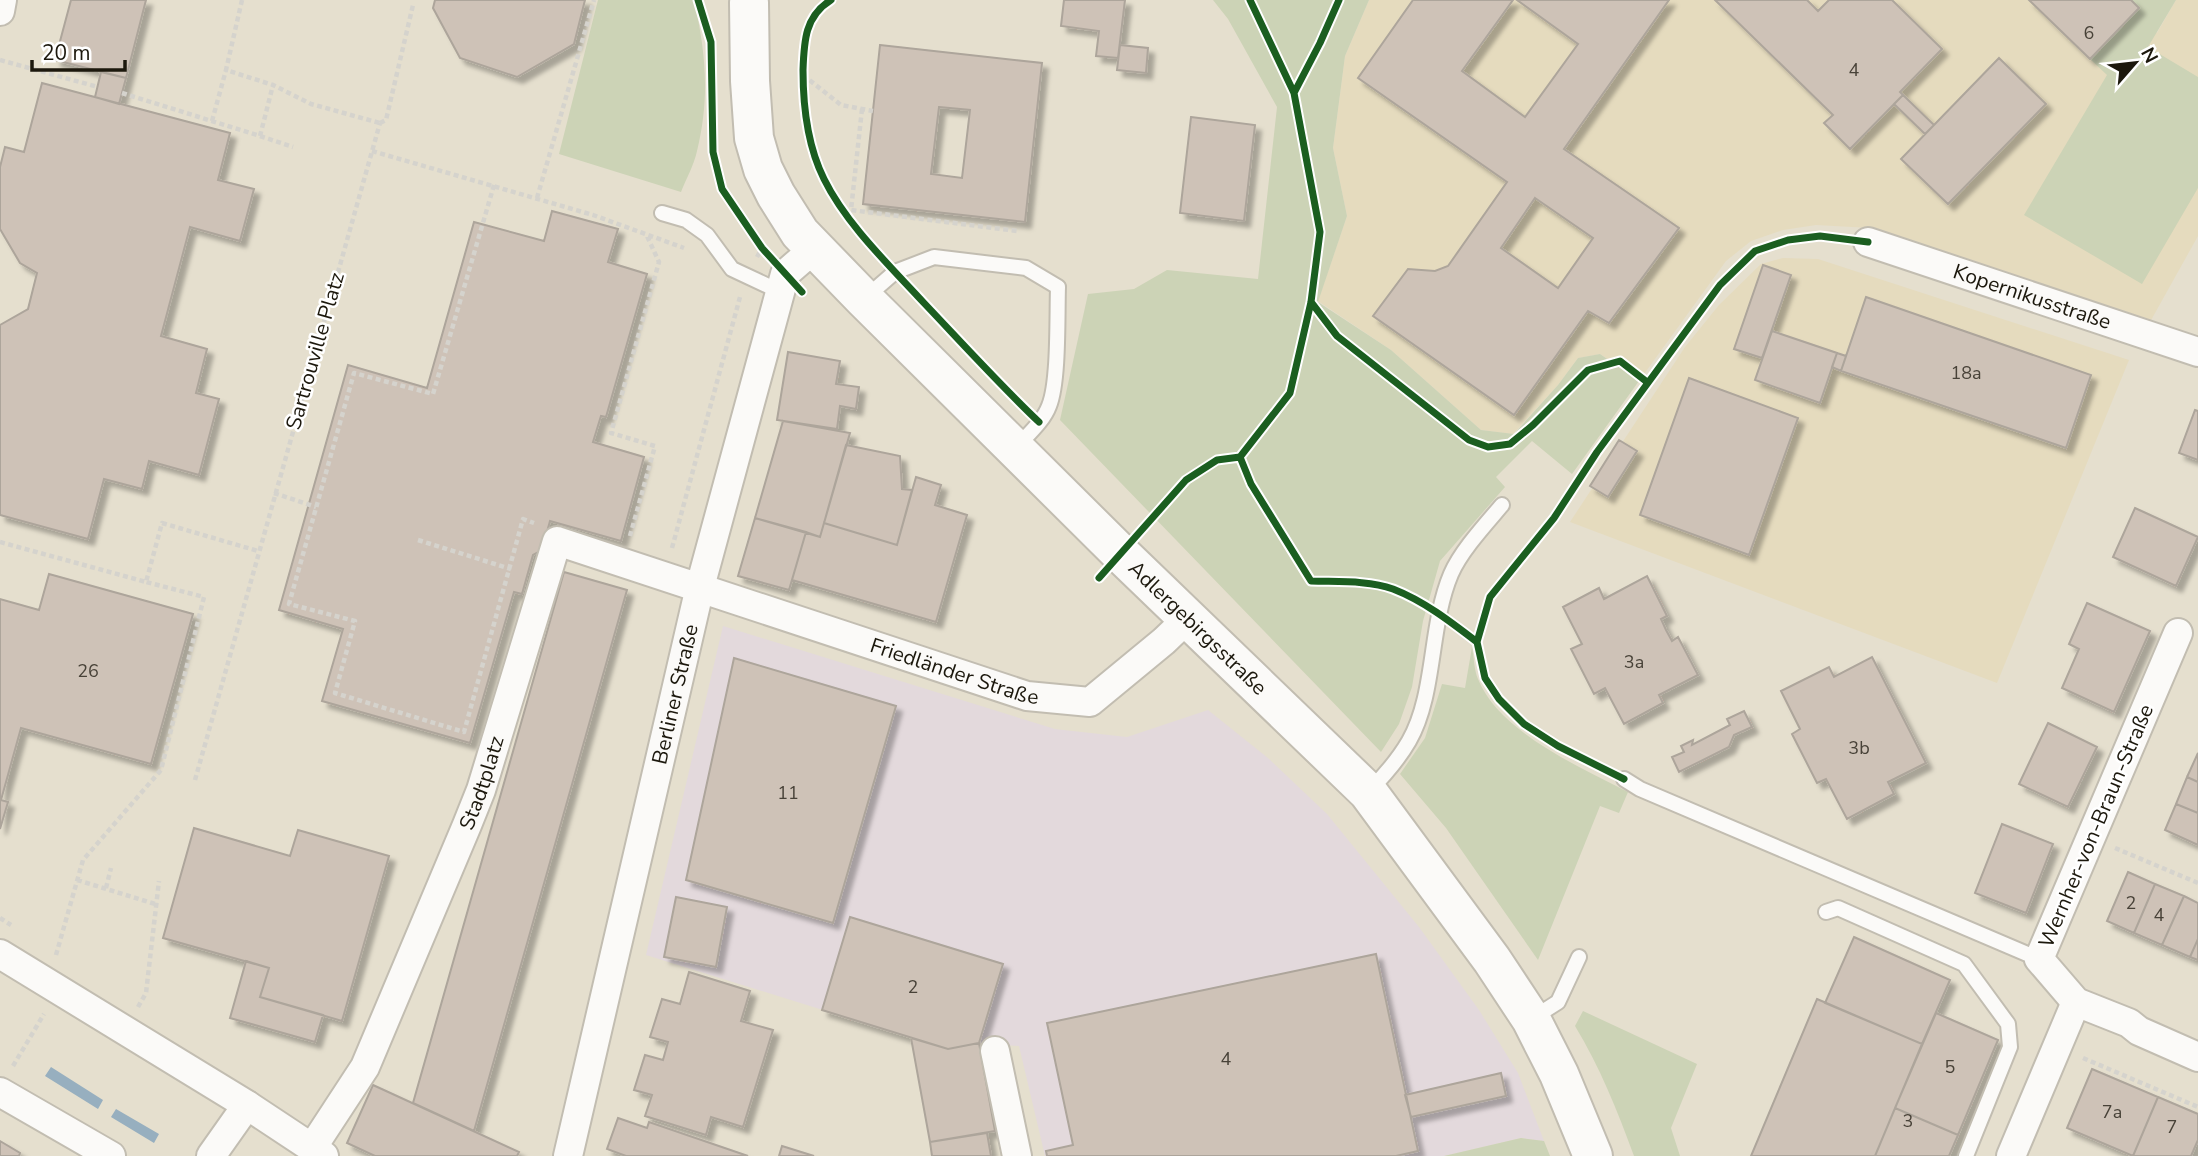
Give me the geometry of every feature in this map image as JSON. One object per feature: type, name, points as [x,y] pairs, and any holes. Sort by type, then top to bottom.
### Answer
[{"type":"street","points":[[0,11],[2,0]]},
{"type":"street","name":"Adlergebirgsstraße","points":[[750,1],[754,138],[763,169],[800,233],[1015,449],[1368,792],[1492,960],[1531,1019],[1559,1074],[1593,1156]]},
{"type":"street","name":"Kopernikusstraße","points":[[1867,242],[2198,352]]},
{"type":"street","name":"Berliner Straße","points":[[568,1156],[700,587],[785,274],[815,248]]},
{"type":"street","name":"Stadtplatz","points":[[0,954],[247,1105],[318,1152],[365,1068],[481,790],[557,541],[700,587]]},
{"type":"street","name":"Friedländer Straße","points":[[700,587],[1027,696],[1090,702],[1188,618]]},
{"type":"street","name":"Wernher-von-Braun-Straße","points":[[2178,633],[2039,958],[2076,1002],[2129,1023],[2139,1031],[2198,1057]]},
{"type":"street","points":[[2011,1156],[2076,1002]]},
{"type":"street","points":[[995,1051],[1017,1156]]},
{"type":"street","points":[[3,1084],[111,1156]]},
{"type":"street","points":[[211,1156],[247,1105]]},
{"type":"lane","points":[[662,213],[686,220],[707,236],[732,269],[781,292]]},
{"type":"lane","points":[[863,299],[895,272],[934,257],[1026,268],[1058,287],[1055,372],[1050,405],[1015,449]]},
{"type":"lane","points":[[1368,792],[1390,770],[1410,739],[1423,703],[1438,613],[1451,572],[1502,505]]},
{"type":"lane","points":[[1625,779],[1640,789],[2039,958]]},
{"type":"lane","points":[[1826,912],[1838,908],[1964,964],[2008,1024],[2010,1047],[1966,1156]]},
{"type":"lane","points":[[1531,1019],[1558,1002],[1579,957]]},
{"type":"path","points":[[212,121],[242,0]]},
{"type":"path","points":[[537,198],[594,0]]},
{"type":"path","points":[[0,60],[98,87]]},
{"type":"path","points":[[226,70],[272,85],[312,104],[380,123]]},
{"type":"path","points":[[803,75],[841,105],[873,111]]},
{"type":"path","points":[[260,136],[272,85]]},
{"type":"path","points":[[122,93],[293,147]]},
{"type":"path","points":[[862,109],[851,210],[1017,230]]},
{"type":"path","points":[[372,151],[593,215],[676,246],[722,256]]},
{"type":"path","points":[[494,185],[433,394],[354,373],[289,604],[355,621],[335,693],[464,732],[523,519],[547,526]]},
{"type":"path","points":[[630,537],[655,446],[611,433],[659,262],[647,236]]},
{"type":"path","points":[[664,576],[746,276],[762,248]]},
{"type":"path","points":[[274,493],[316,507]]},
{"type":"path","points":[[146,582],[162,523],[258,551]]},
{"type":"path","points":[[418,540],[545,579]]},
{"type":"path","points":[[0,542],[204,597],[161,770],[83,860],[56,955]]},
{"type":"path","points":[[2091,837],[2198,883]]},
{"type":"path","points":[[106,888],[111,868]]},
{"type":"path","points":[[77,880],[155,904]]},
{"type":"path","points":[[126,1032],[146,993],[159,881]]},
{"type":"path","points":[[3,1084],[58,989]]},
{"type":"path","points":[[2057,1047],[2198,1107]]},
{"type":"shaded area","points":[[1369,0],[2131,0],[2157,33],[2176,0],[2198,0],[2198,236],[2150,322],[1870,228],[1816,225],[1783,230],[1751,241],[1726,261],[1639,381],[1600,354],[1578,358],[1558,385],[1513,434],[1481,430],[1391,350],[1318,301],[1347,216],[1333,148],[1345,56]]},
{"type":"shaded area","points":[[1783,258],[1818,259],[2129,360],[1997,683],[1570,522],[1685,347],[1719,305],[1761,264]]},
{"type":"shaded area","points":[[723,626],[1055,729],[1127,737],[1208,710],[1268,758],[1327,814],[1419,927],[1479,1010],[1518,1073],[1544,1141],[1521,1138],[1444,1156],[1045,1156],[1019,1046],[979,1043],[948,1049],[646,955]]},
{"type":"green space","points":[[598,0],[694,0],[704,57],[704,112],[696,156],[681,192],[559,154]]},
{"type":"green space","points":[[1213,0],[1369,0],[1345,56],[1333,148],[1347,216],[1318,302],[1391,350],[1481,430],[1514,434],[1578,358],[1600,354],[1639,381],[1572,474],[1532,441],[1496,477],[1505,487],[1440,561],[1423,621],[1412,687],[1399,724],[1381,752],[1060,420],[1088,294],[1134,289],[1167,270],[1258,279],[1277,107],[1228,19]]},
{"type":"green space","points":[[2131,0],[2176,0],[2148,47],[2198,77],[2198,188],[2142,284],[2024,215],[2107,75],[2090,59],[2139,8]]},
{"type":"green space","points":[[1472,647],[1478,679],[1504,716],[1543,746],[1628,792],[1619,813],[1600,806],[1538,960],[1446,828],[1400,774],[1425,738],[1442,684],[1465,688]]},
{"type":"green space","points":[[1583,1011],[1697,1064],[1671,1128],[1680,1156],[1634,1156],[1608,1089],[1575,1026]]},
{"type":"green space","points":[[1521,1138],[1544,1141],[1550,1156],[1444,1156]]},
{"type":"water","points":[[51,1067],[103,1100],[98,1109],[45,1076]]},
{"type":"water","points":[[116,1109],[159,1134],[154,1143],[111,1117]]},
{"type":"building","points":[[71,0],[146,0],[126,78],[55,60]]},
{"type":"building","points":[[435,0],[585,0],[574,44],[517,77],[460,58],[433,8]]},
{"type":"building","points":[[1064,0],[1125,0],[1118,58],[1096,56],[1099,31],[1061,26]]},
{"type":"building","points":[[1413,0],[1513,0],[1462,71],[1525,117],[1578,44],[1517,0],[1669,0],[1564,149],[1679,228],[1609,323],[1588,311],[1514,415],[1373,316],[1408,269],[1435,271],[1448,266],[1507,182],[1358,78]],"holes":[[[1535,198],[1593,238],[1558,288],[1501,248]]]},
{"type":"building","points":[[1715,0],[1807,0],[1818,11],[1829,0],[1892,0],[1942,49],[1900,92],[1903,95],[1850,149],[1824,123],[1833,115]]},
{"type":"building","points":[[2029,0],[2131,0],[2139,8],[2090,59]]},
{"type":"building","points":[[880,45],[1042,63],[1025,222],[863,204]],"holes":[[[939,107],[970,110],[962,178],[931,174]]]},
{"type":"building","points":[[1120,45],[1148,48],[1146,73],[1117,70]]},
{"type":"building","points":[[1999,58],[2046,104],[1948,204],[1901,159]]},
{"type":"building","points":[[101,72],[126,78],[119,104],[95,97]]},
{"type":"building","points":[[42,83],[230,133],[218,180],[254,189],[240,241],[190,227],[161,336],[207,349],[196,393],[219,399],[199,475],[149,461],[142,489],[104,479],[88,539],[0,515],[0,325],[28,309],[37,273],[20,263],[0,229],[0,167],[5,147],[24,152]]},
{"type":"building","points":[[1903,95],[1934,125],[1925,134],[1894,104]]},
{"type":"building","points":[[1191,117],[1255,125],[1244,221],[1180,213]]},
{"type":"building","points":[[552,211],[618,229],[608,262],[647,274],[606,417],[601,416],[593,442],[644,457],[621,541],[550,521],[542,550],[533,555],[522,594],[514,592],[470,743],[322,701],[343,629],[279,610],[348,365],[427,388],[474,222],[544,241]]},
{"type":"building","points":[[1763,265],[1791,275],[1762,358],[1734,349]]},
{"type":"building","points":[[1866,297],[2091,375],[2066,448],[1841,371]]},
{"type":"building","points":[[1772,331],[1837,353],[1820,403],[1755,380]]},
{"type":"building","points":[[788,352],[840,361],[836,384],[859,387],[856,409],[840,406],[837,429],[777,420]]},
{"type":"building","points":[[1837,353],[1846,356],[1841,371],[1832,367]]},
{"type":"building","points":[[1689,378],[1798,418],[1749,555],[1640,515]]},
{"type":"building","points":[[2195,410],[2198,411],[2198,460],[2179,453]]},
{"type":"building","points":[[783,421],[850,433],[820,537],[755,518]]},
{"type":"building","points":[[1619,440],[1637,451],[1608,497],[1590,486]]},
{"type":"building","points":[[846,445],[900,456],[902,489],[912,490],[897,545],[824,523]]},
{"type":"building","points":[[916,477],[941,485],[935,505],[967,515],[936,622],[792,580],[806,532],[820,537],[824,523],[897,545]]},
{"type":"building","points":[[2135,508],[2198,537],[2176,586],[2113,557]]},
{"type":"building","points":[[755,518],[806,532],[789,590],[738,576]]},
{"type":"building","points":[[564,572],[627,590],[474,1131],[413,1103]]},
{"type":"building","points":[[49,574],[193,614],[151,764],[21,728],[1,800],[8,802],[0,829],[0,599],[39,610]]},
{"type":"building","points":[[1647,576],[1667,616],[1661,619],[1666,630],[1672,641],[1678,637],[1698,675],[1659,695],[1663,703],[1624,724],[1605,688],[1594,694],[1571,649],[1582,644],[1563,607],[1599,588],[1604,599]]},
{"type":"building","points":[[2087,603],[2150,631],[2114,712],[2062,688],[2079,649],[2069,644]]},
{"type":"building","points":[[1872,657],[1926,763],[1888,782],[1894,794],[1847,819],[1826,779],[1817,783],[1792,734],[1800,729],[1781,691],[1829,667],[1834,677]]},
{"type":"building","points":[[734,658],[896,706],[833,923],[686,880]]},
{"type":"building","points":[[1744,711],[1752,727],[1734,735],[1729,747],[1679,772],[1672,757],[1684,752],[1681,746],[1693,740],[1692,745],[1730,725],[1727,719]]},
{"type":"building","points":[[2048,723],[2097,747],[2068,807],[2019,784]]},
{"type":"building","points":[[2198,753],[2198,782],[2187,777]]},
{"type":"building","points":[[2187,777],[2198,782],[2198,813],[2176,804]]},
{"type":"building","points":[[2176,804],[2198,813],[2198,845],[2165,830]]},
{"type":"building","points":[[2002,824],[2053,844],[2026,913],[1975,893]]},
{"type":"building","points":[[194,828],[290,856],[298,830],[389,856],[342,1021],[260,997],[269,968],[163,938]]},
{"type":"building","points":[[2128,872],[2155,884],[2134,933],[2107,921]]},
{"type":"building","points":[[2155,884],[2184,896],[2162,945],[2134,933]]},
{"type":"building","points":[[2184,896],[2198,903],[2198,939],[2190,957],[2162,945]]},
{"type":"building","points":[[676,897],[727,907],[716,967],[664,957]]},
{"type":"building","points":[[850,917],[1003,964],[979,1043],[948,1049],[822,1010]]},
{"type":"building","points":[[1854,937],[1950,980],[1922,1044],[1825,1003]]},
{"type":"building","points":[[2198,939],[2198,960],[2190,957]]},
{"type":"building","points":[[1376,954],[1418,1151],[1396,1156],[1047,1156],[1046,1151],[1073,1145],[1047,1023]]},
{"type":"building","points":[[246,961],[269,968],[260,997],[323,1015],[315,1042],[230,1018]]},
{"type":"building","points":[[689,972],[750,991],[741,1021],[773,1030],[743,1127],[711,1117],[706,1135],[645,1116],[652,1095],[634,1090],[645,1055],[663,1060],[668,1042],[650,1037],[662,999],[680,1004]]},
{"type":"building","points":[[1817,999],[1922,1044],[1875,1156],[1751,1156]]},
{"type":"building","points":[[1936,1013],[1998,1040],[1958,1135],[1895,1108]]},
{"type":"building","points":[[911,1038],[948,1049],[979,1043],[995,1131],[930,1142]]},
{"type":"building","points":[[2092,1069],[2158,1097],[2133,1156],[2067,1128]]},
{"type":"building","points":[[1501,1073],[1506,1096],[1411,1117],[1405,1095]]},
{"type":"building","points":[[373,1085],[519,1152],[517,1156],[375,1156],[347,1143]]},
{"type":"building","points":[[2158,1097],[2198,1114],[2198,1140],[2191,1156],[2133,1156]]},
{"type":"building","points":[[1895,1108],[1958,1135],[1949,1156],[1875,1156]]},
{"type":"building","points":[[618,1118],[647,1128],[649,1122],[748,1156],[626,1156],[607,1149]]},
{"type":"building","points":[[987,1133],[991,1156],[932,1156],[930,1142]]},
{"type":"building","points":[[0,1141],[20,1153],[19,1156],[0,1156]]},
{"type":"building","points":[[782,1146],[814,1156],[779,1156]]},
{"type":"cycle path","points":[[698,0],[711,42],[713,152],[722,189],[762,248],[802,292]]},
{"type":"cycle path","points":[[831,0],[822,6],[811,22],[805,39],[803,70],[807,126],[824,179],[844,212],[870,244],[1039,422]]},
{"type":"cycle path","points":[[1250,0],[1294,93],[1320,232],[1311,302],[1290,393],[1240,457],[1251,484],[1311,581],[1363,583],[1393,589],[1426,606],[1477,642]]},
{"type":"cycle path","points":[[1294,93],[1339,0]]},
{"type":"cycle path","points":[[1624,779],[1558,746],[1524,724],[1499,699],[1485,678],[1477,642],[1490,597],[1554,518],[1597,452],[1720,285],[1755,251],[1788,240],[1820,236],[1868,242]]},
{"type":"cycle path","points":[[1311,302],[1337,336],[1469,440],[1488,447],[1510,444],[1588,370],[1620,361],[1647,382]]},
{"type":"cycle path","points":[[1099,578],[1186,480],[1217,460],[1240,457]]}]
